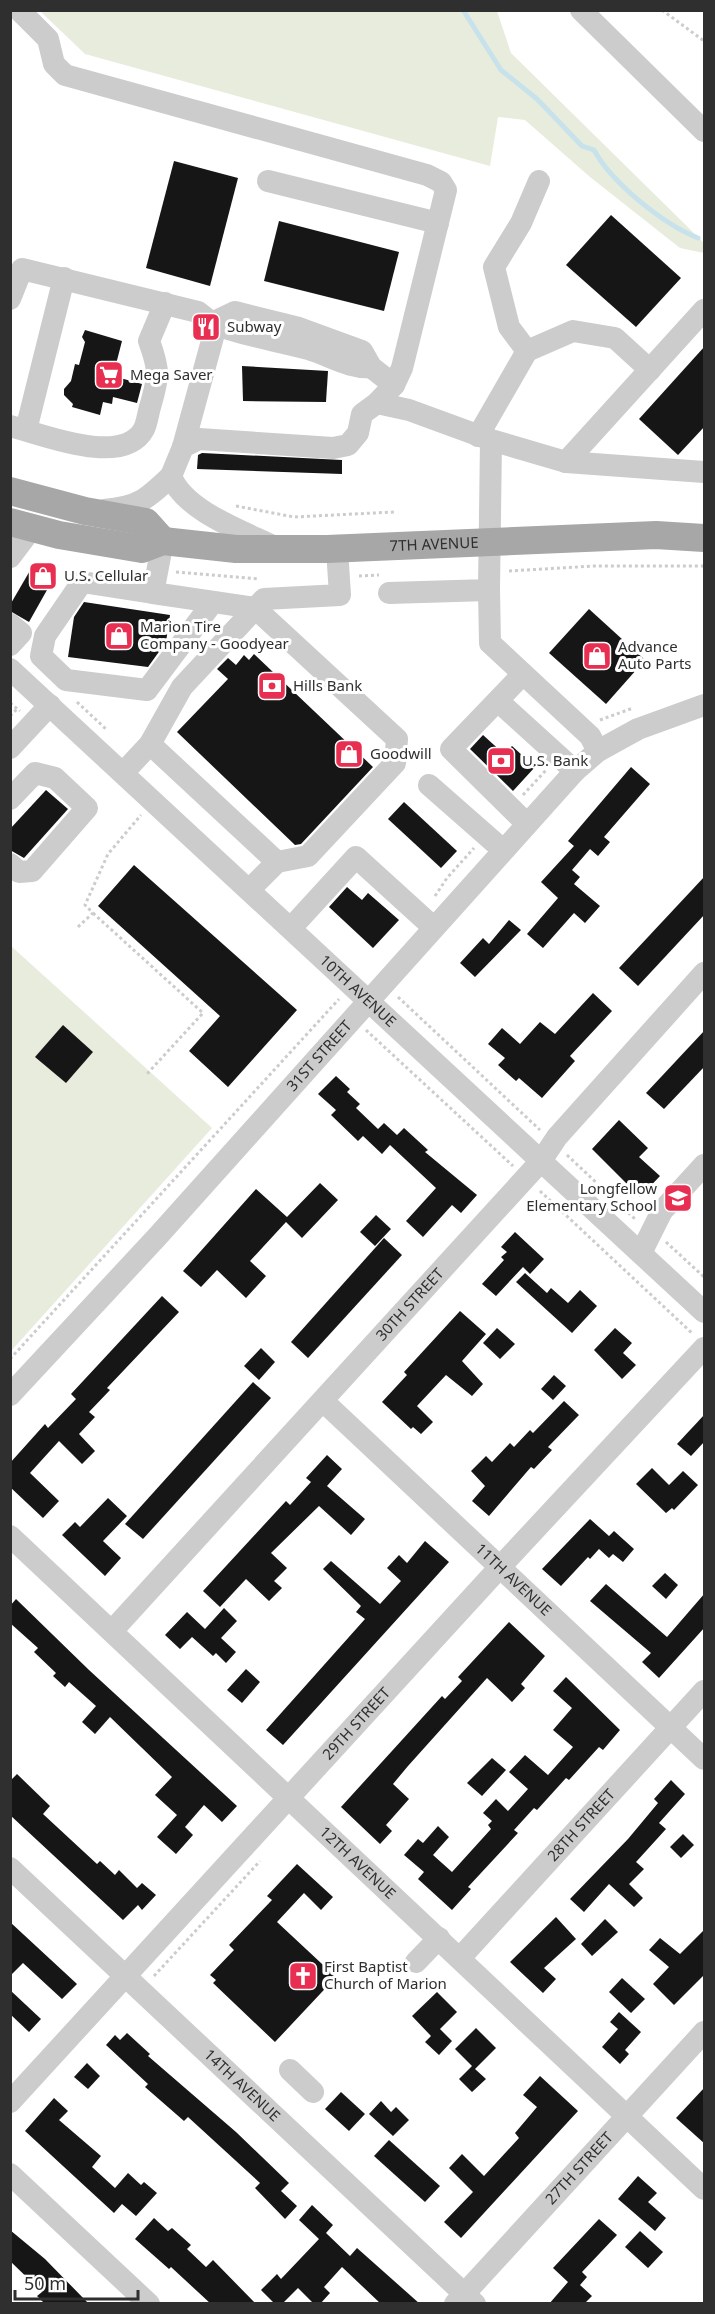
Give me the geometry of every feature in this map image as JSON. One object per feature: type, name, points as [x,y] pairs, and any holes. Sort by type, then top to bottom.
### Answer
[{"type":"main road","points":[[10,491],[85,511],[146,522],[164,541]]},
{"type":"main road","name":"7TH AVENUE","points":[[21,525],[142,549],[164,541],[236,549],[337,549],[656,535],[705,538]]},
{"type":"street","points":[[19,10],[48,39],[54,64],[65,75],[427,175],[441,182],[446,190],[402,368],[394,385],[377,403],[362,414],[358,433],[348,446],[199,439],[183,447]]},
{"type":"street","points":[[581,10],[705,131]]},
{"type":"street","points":[[268,181],[438,223]]},
{"type":"street","points":[[527,351],[508,327],[494,267],[521,223],[539,181]]},
{"type":"street","points":[[10,299],[16,267],[198,312],[212,323],[213,337],[183,447],[171,476],[145,501],[127,508],[85,511]]},
{"type":"street","points":[[64,278],[18,428],[95,448],[117,448],[132,441],[144,430],[157,381],[158,366],[149,341],[165,303]]},
{"type":"street","points":[[566,462],[705,310]]},
{"type":"street","points":[[212,323],[235,312],[299,328],[362,351],[370,367],[394,385]]},
{"type":"street","points":[[598,751],[590,736],[490,644],[490,542],[485,438],[527,351],[573,331],[615,338],[650,370]]},
{"type":"street","points":[[377,403],[409,410],[485,438],[566,462],[705,472]]},
{"type":"street","points":[[171,476],[176,488],[186,498],[208,513],[278,549]]},
{"type":"street","points":[[10,557],[21,525]]},
{"type":"street","points":[[153,593],[164,541]]},
{"type":"street","points":[[123,773],[150,744],[182,687],[264,599],[340,595],[337,549]]},
{"type":"street","points":[[213,602],[147,690],[66,680],[41,656],[45,636],[82,582],[255,608],[397,739],[395,763],[308,856],[277,862],[250,890]]},
{"type":"street","points":[[389,593],[489,590]]},
{"type":"street","points":[[10,624],[21,633],[10,645]]},
{"type":"street","name":"10TH AVENUE","points":[[10,669],[705,1312]]},
{"type":"street","points":[[523,674],[451,749],[527,824]]},
{"type":"street","points":[[10,748],[66,680]]},
{"type":"street","points":[[498,701],[575,771]]},
{"type":"street","name":"31ST STREET","points":[[10,1395],[157,1237],[575,771],[598,751],[638,729],[705,705]]},
{"type":"street","points":[[150,744],[277,862]]},
{"type":"street","points":[[10,799],[35,773],[55,778],[87,808],[32,871],[19,872],[10,864]]},
{"type":"street","points":[[429,784],[503,850]]},
{"type":"street","points":[[291,928],[356,857],[433,927]]},
{"type":"street","name":"30TH STREET","points":[[112,1631],[541,1161],[557,1137],[705,973]]},
{"type":"street","points":[[641,1253],[662,1211],[705,1165]]},
{"type":"street","name":"29TH STREET","points":[[10,2102],[500,1567],[705,1348]]},
{"type":"street","name":"11TH AVENUE","points":[[323,1401],[705,1759]]},
{"type":"street","name":"12TH AVENUE","points":[[10,1536],[705,2189]]},
{"type":"street","name":"28TH STREET","points":[[460,1958],[705,1692]]},
{"type":"street","name":"14TH AVENUE","points":[[10,1868],[465,2300]]},
{"type":"street","points":[[415,1962],[439,1938]]},
{"type":"street","name":"27TH STREET","points":[[465,2300],[705,2032]]},
{"type":"street","points":[[290,2070],[313,2092]]},
{"type":"street","points":[[10,2174],[149,2304]]},
{"type":"path","points":[[662,10],[705,41]]},
{"type":"path","points":[[10,716],[17,709]]},
{"type":"path","points":[[141,815],[108,854],[85,905],[202,1013],[146,1075]]},
{"type":"path","points":[[78,927],[93,913]]},
{"type":"path","points":[[10,1359],[317,1021],[344,995]]},
{"type":"path","points":[[152,1978],[260,1861]]},
{"type":"green space","points":[[40,11],[497,11],[511,53],[704,243],[704,253],[680,248],[590,177],[525,120],[498,117],[490,166],[85,54]]},
{"type":"green space","points":[[10,946],[212,1128],[11,1351]]},
{"type":"building","points":[[174,161],[238,178],[210,286],[146,268]]},
{"type":"building","points":[[611,215],[681,278],[636,327],[566,265]]},
{"type":"building","points":[[279,221],[399,252],[384,311],[264,281]]},
{"type":"building","points":[[85,330],[122,341],[113,376],[142,384],[137,403],[113,397],[112,404],[103,402],[100,415],[72,407],[73,404],[64,395],[64,389],[71,381],[75,364],[79,365],[85,342],[82,337]]},
{"type":"building","points":[[705,346],[705,426],[678,455],[639,419]]},
{"type":"building","name":"Mega Saver","points":[[242,366],[328,371],[326,402],[243,401]]},
{"type":"building","points":[[202,453],[342,460],[342,474],[197,469],[198,455]]},
{"type":"building","points":[[35,562],[56,574],[29,622],[10,611],[10,605]]},
{"type":"building","name":"Marion Tire Company - Goodyear","points":[[84,602],[170,615],[166,642],[148,667],[68,657],[74,617]]},
{"type":"building","name":"Advance Auto Parts","points":[[589,609],[645,660],[606,704],[549,653]]},
{"type":"building","points":[[254,654],[373,767],[301,844],[295,845],[177,732],[228,679],[217,669],[228,658],[236,665],[244,655],[249,660]]},
{"type":"building","name":"U.S. Bank","points":[[483,735],[504,754],[512,746],[535,767],[513,791],[470,749]]},
{"type":"building","points":[[631,767],[650,784],[604,837],[610,842],[598,856],[590,849],[572,870],[580,877],[574,884],[600,906],[585,923],[574,913],[543,948],[527,934],[558,898],[541,882],[574,846],[568,841]]},
{"type":"building","points":[[46,790],[68,809],[24,858],[10,850],[10,829]]},
{"type":"building","points":[[404,802],[457,851],[441,868],[388,819]]},
{"type":"building","points":[[134,865],[297,1010],[228,1087],[189,1051],[220,1016],[98,906]]},
{"type":"building","points":[[705,876],[705,914],[638,986],[619,968]]},
{"type":"building","points":[[347,887],[362,900],[368,893],[399,920],[373,948],[329,907]]},
{"type":"building","points":[[509,920],[521,930],[475,977],[460,963],[483,938],[489,944]]},
{"type":"building","points":[[593,993],[612,1011],[570,1056],[575,1061],[542,1098],[519,1078],[516,1081],[498,1065],[505,1058],[488,1044],[502,1028],[520,1044],[540,1022],[555,1034]]},
{"type":"building","points":[[63,1025],[93,1052],[66,1083],[35,1057]]},
{"type":"building","points":[[705,1030],[705,1066],[664,1109],[646,1093]]},
{"type":"building","points":[[336,1076],[350,1089],[347,1092],[360,1104],[356,1108],[378,1129],[384,1123],[397,1135],[404,1128],[428,1150],[425,1152],[477,1195],[461,1213],[452,1205],[423,1237],[406,1221],[436,1188],[390,1145],[382,1154],[363,1136],[358,1141],[331,1115],[336,1110],[318,1094]]},
{"type":"building","points":[[619,1120],[648,1148],[639,1157],[660,1176],[640,1197],[592,1149]]},
{"type":"building","points":[[320,1183],[338,1200],[302,1238],[286,1222],[250,1261],[266,1276],[246,1298],[217,1270],[201,1287],[183,1271],[256,1189],[287,1217]]},
{"type":"building","points":[[376,1215],[391,1229],[375,1246],[360,1232]]},
{"type":"building","points":[[515,1232],[544,1259],[530,1274],[523,1267],[496,1296],[482,1284],[504,1260],[501,1257],[507,1252],[501,1247]]},
{"type":"building","points":[[384,1238],[402,1255],[308,1358],[291,1342]]},
{"type":"building","points":[[525,1273],[547,1293],[551,1288],[568,1303],[580,1290],[597,1306],[572,1333],[516,1282]]},
{"type":"building","points":[[162,1296],[179,1312],[107,1388],[110,1390],[89,1412],[95,1417],[79,1434],[95,1451],[82,1464],[59,1441],[30,1473],[59,1501],[43,1518],[10,1487],[10,1463],[45,1424],[48,1428],[76,1399],[71,1394]]},
{"type":"building","points":[[460,1311],[486,1334],[462,1361],[483,1384],[472,1396],[446,1375],[417,1406],[433,1422],[421,1434],[413,1427],[411,1429],[382,1402],[407,1375],[404,1372]]},
{"type":"building","points":[[497,1328],[515,1344],[500,1359],[483,1343]]},
{"type":"building","points":[[615,1328],[632,1343],[623,1353],[636,1365],[622,1379],[594,1350]]},
{"type":"building","points":[[261,1348],[275,1362],[259,1380],[244,1366]]},
{"type":"building","points":[[554,1375],[566,1386],[553,1400],[541,1389]]},
{"type":"building","points":[[253,1382],[271,1398],[143,1539],[125,1524]]},
{"type":"building","points":[[564,1401],[579,1415],[548,1447],[552,1450],[534,1469],[531,1467],[489,1516],[472,1501],[485,1486],[471,1471],[486,1456],[492,1462],[510,1443],[514,1447],[530,1430],[533,1433]]},
{"type":"building","points":[[705,1414],[705,1441],[691,1456],[677,1444]]},
{"type":"building","points":[[327,1455],[342,1469],[327,1486],[365,1519],[351,1535],[319,1506],[271,1553],[287,1568],[274,1581],[282,1588],[269,1601],[246,1579],[220,1607],[203,1591],[286,1501],[290,1505],[311,1482],[306,1478]]},
{"type":"building","points":[[652,1468],[669,1485],[683,1471],[698,1485],[674,1510],[672,1508],[666,1513],[636,1484]]},
{"type":"building","points":[[108,1498],[127,1516],[103,1541],[121,1558],[105,1576],[62,1535],[75,1522],[80,1527]]},
{"type":"building","points":[[590,1519],[609,1536],[614,1531],[634,1549],[623,1562],[613,1554],[609,1558],[599,1549],[590,1559],[588,1557],[561,1586],[542,1569]]},
{"type":"building","points":[[425,1541],[449,1562],[283,1745],[266,1730],[365,1619],[356,1612],[361,1606],[323,1569],[331,1561],[380,1604],[401,1581],[387,1568],[399,1555],[407,1563]]},
{"type":"building","points":[[665,1573],[678,1585],[666,1599],[652,1586]]},
{"type":"building","points":[[606,1584],[667,1637],[705,1593],[705,1627],[659,1678],[642,1662],[651,1653],[590,1601]]},
{"type":"building","points":[[16,1599],[89,1670],[237,1806],[222,1822],[204,1805],[185,1827],[193,1835],[176,1854],[157,1837],[177,1815],[155,1795],[172,1777],[110,1717],[95,1734],[82,1722],[96,1706],[69,1682],[65,1687],[53,1676],[56,1673],[34,1652],[38,1648],[10,1623],[10,1606]]},
{"type":"building","points":[[224,1608],[237,1621],[221,1638],[236,1652],[226,1663],[216,1653],[213,1656],[192,1637],[180,1649],[165,1635],[187,1612],[205,1629]]},
{"type":"building","points":[[509,1622],[545,1656],[521,1684],[525,1688],[512,1702],[487,1678],[408,1766],[393,1784],[409,1799],[386,1825],[392,1831],[380,1844],[341,1807],[442,1696],[445,1699],[462,1681],[458,1677]]},
{"type":"building","points":[[246,1669],[260,1682],[242,1703],[227,1690]]},
{"type":"building","points":[[566,1677],[620,1730],[603,1750],[599,1747],[569,1780],[566,1778],[537,1810],[534,1808],[514,1830],[518,1833],[468,1887],[471,1889],[452,1910],[418,1879],[424,1872],[404,1855],[418,1839],[423,1843],[438,1826],[449,1837],[433,1855],[452,1872],[491,1829],[488,1825],[492,1821],[483,1813],[496,1799],[508,1811],[528,1789],[509,1772],[525,1755],[548,1775],[573,1747],[553,1730],[572,1708],[553,1691]]},
{"type":"building","points":[[492,1758],[506,1770],[482,1796],[467,1783]]},
{"type":"building","points":[[17,1774],[50,1806],[43,1814],[97,1864],[100,1861],[115,1875],[119,1870],[137,1888],[142,1883],[156,1895],[142,1910],[138,1905],[123,1920],[10,1815],[10,1781]]},
{"type":"building","points":[[671,1780],[685,1794],[659,1823],[666,1829],[636,1862],[644,1869],[629,1884],[643,1898],[634,1907],[609,1884],[584,1912],[570,1899],[628,1839],[658,1803],[654,1799]]},
{"type":"building","points":[[683,1834],[694,1845],[681,1858],[670,1847]]},
{"type":"building","name":"First Baptist Church of Marion","points":[[297,1864],[333,1897],[321,1910],[304,1893],[277,1922],[336,1977],[275,2042],[213,1983],[216,1980],[210,1975],[234,1950],[229,1945],[272,1900],[267,1896]]},
{"type":"building","points":[[556,1917],[576,1939],[544,1968],[556,1979],[543,1993],[510,1962]]},
{"type":"building","points":[[605,1919],[618,1932],[592,1956],[581,1944]]},
{"type":"building","points":[[10,1922],[77,1984],[62,1999],[23,1963],[10,1976]]},
{"type":"building","points":[[705,1929],[705,1974],[674,2005],[653,1984],[669,1967],[649,1950],[660,1938],[680,1954]]},
{"type":"building","points":[[622,1978],[645,1999],[631,2013],[609,1992]]},
{"type":"building","points":[[10,1990],[41,2019],[29,2032],[10,2014]]},
{"type":"building","points":[[437,1992],[457,2012],[440,2029],[452,2041],[439,2055],[425,2042],[431,2036],[412,2016]]},
{"type":"building","points":[[619,2012],[641,2032],[625,2050],[629,2054],[620,2064],[602,2047],[618,2029],[610,2022]]},
{"type":"building","points":[[476,2028],[496,2048],[475,2069],[486,2079],[472,2092],[459,2079],[472,2066],[455,2049]]},
{"type":"building","points":[[127,2033],[150,2054],[148,2056],[236,2132],[289,2183],[281,2191],[297,2206],[285,2219],[255,2188],[260,2183],[188,2117],[184,2121],[145,2087],[148,2084],[106,2045],[115,2035],[120,2040]]},
{"type":"building","points":[[87,2063],[100,2076],[88,2089],[74,2077]]},
{"type":"building","points":[[540,2076],[578,2111],[461,2238],[444,2222],[473,2192],[449,2168],[462,2154],[484,2176],[519,2138],[515,2133],[537,2107],[523,2095]]},
{"type":"building","points":[[705,2087],[705,2144],[676,2118]]},
{"type":"building","points":[[341,2092],[365,2114],[349,2131],[325,2109]]},
{"type":"building","points":[[54,2098],[68,2111],[59,2120],[101,2156],[92,2167],[115,2188],[128,2173],[141,2185],[144,2182],[157,2193],[136,2216],[122,2204],[114,2213],[25,2131]]},
{"type":"building","points":[[381,2101],[391,2112],[396,2107],[409,2120],[393,2136],[369,2114]]},
{"type":"building","points":[[389,2140],[440,2186],[425,2202],[374,2156]]},
{"type":"building","points":[[638,2176],[657,2193],[648,2202],[666,2218],[655,2231],[618,2199]]},
{"type":"building","points":[[312,2205],[333,2225],[326,2233],[350,2256],[357,2248],[420,2304],[381,2304],[342,2267],[324,2287],[330,2293],[320,2304],[314,2304],[298,2288],[282,2304],[275,2304],[261,2290],[277,2274],[281,2279],[319,2239],[299,2220]]},
{"type":"building","points":[[154,2218],[168,2231],[172,2228],[191,2245],[187,2249],[206,2267],[213,2260],[256,2304],[211,2304],[171,2267],[169,2269],[135,2239]]},
{"type":"building","points":[[599,2219],[617,2235],[582,2272],[587,2277],[580,2285],[592,2296],[584,2304],[549,2304],[568,2282],[553,2268]]},
{"type":"building","points":[[10,2230],[45,2259],[89,2304],[45,2304],[37,2296],[42,2292],[10,2261]]},
{"type":"building","points":[[640,2231],[663,2252],[648,2268],[625,2247]]},
{"type":"waterway","points":[[463,10],[501,70],[537,99],[582,146],[594,150],[613,176],[654,213],[698,238]]},
{"type":"place","name":"Subway","points":[[206,327]]},
{"type":"place","name":"Mega Saver","points":[[109,375]]},
{"type":"place","name":"U.S. Cellular","points":[[43,576]]},
{"type":"place","name":"Marion Tire Company - Goodyear","points":[[119,636]]},
{"type":"place","name":"Advance Auto Parts","points":[[597,656]]},
{"type":"place","name":"Hills Bank","points":[[272,686]]},
{"type":"place","name":"Goodwill","points":[[349,754]]},
{"type":"place","name":"U.S. Bank","points":[[501,761]]},
{"type":"place","name":"Longfellow Elementary School","points":[[678,1198]]},
{"type":"place","name":"First Baptist Church of Marion","points":[[303,1976]]}]
